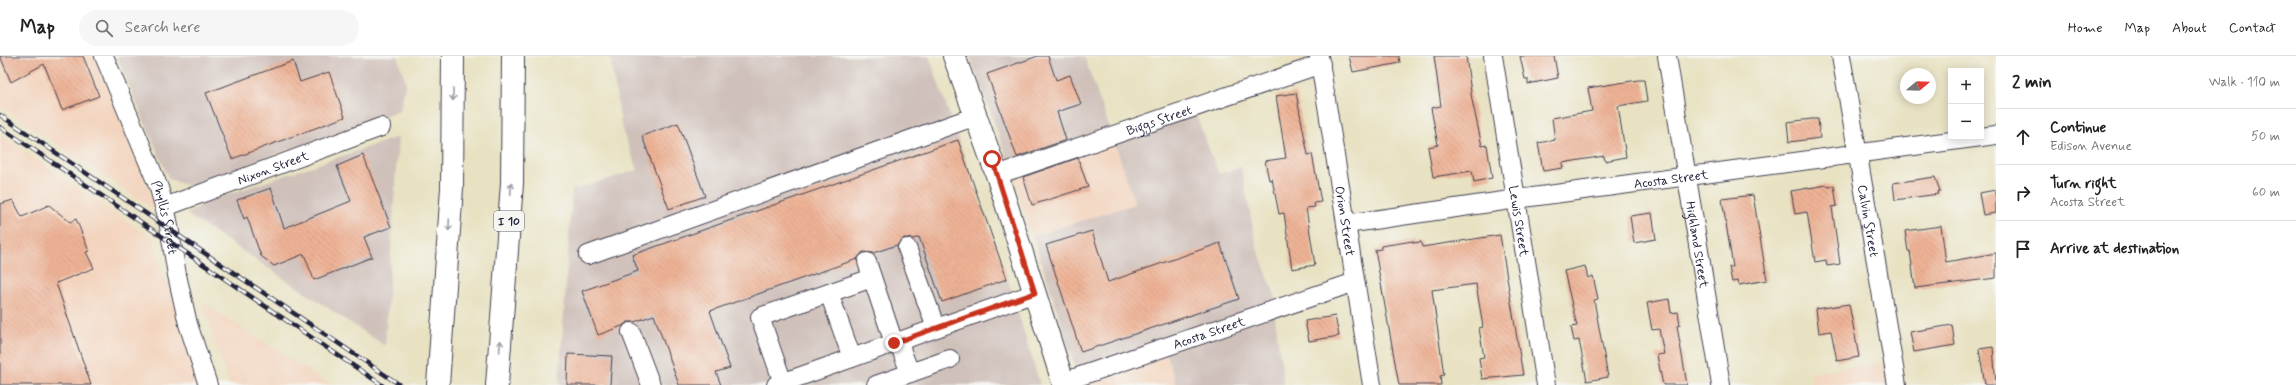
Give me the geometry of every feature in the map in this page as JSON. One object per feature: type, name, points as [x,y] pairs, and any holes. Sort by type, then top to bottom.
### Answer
[{"type":"main road","points":[[438,385],[452,188],[453,56]]},
{"type":"main road","name":"I 10","points":[[497,385],[512,184],[513,56]]},
{"type":"main road","points":[[954,56],[997,175],[1064,384]]},
{"type":"street","name":"Phyllis Street","points":[[104,56],[152,170],[165,207],[182,299],[208,385]]},
{"type":"street","name":"Lewis Street","points":[[1493,56],[1546,385]]},
{"type":"street","name":"Highland Street","points":[[1667,56],[1720,385]]},
{"type":"street","name":"Calvin Street","points":[[1841,56],[1897,385]]},
{"type":"street","name":"Biggs Street","points":[[997,175],[1320,60]]},
{"type":"street","name":"Orion Street","points":[[1320,60],[1372,385]]},
{"type":"street","points":[[588,254],[976,116]]},
{"type":"street","name":"Nixon Street","points":[[165,207],[381,127]]},
{"type":"street","name":"Acosta Street","points":[[1346,224],[1517,199],[1996,135]]},
{"type":"street","points":[[907,248],[936,328]]},
{"type":"street","points":[[910,373],[896,342],[869,270],[830,293],[760,317],[779,384],[896,342],[1035,293]]},
{"type":"street","name":"Acosta Street","points":[[1064,384],[1355,282]]},
{"type":"street","points":[[830,293],[852,358]]},
{"type":"street","points":[[631,332],[651,385]]},
{"type":"street","points":[[876,385],[950,359]]},
{"type":"shaded area","points":[[0,56],[95,56],[138,159],[156,211],[0,106]]},
{"type":"shaded area","points":[[117,56],[397,56],[406,82],[400,110],[189,186],[169,179]]},
{"type":"shaded area","points":[[610,56],[929,56],[1008,280],[1040,385],[559,385],[572,190],[638,170],[622,130]]},
{"type":"shaded area","points":[[970,56],[1084,56],[1114,140],[1013,175]]},
{"type":"shaded area","points":[[1195,113],[1219,174],[1241,167],[1257,248],[1275,296],[1275,317],[1284,385],[1176,385],[1167,354],[1081,385],[1033,236],[1135,204],[1114,140]]},
{"type":"shaded area","points":[[0,135],[152,238],[200,385],[0,385]]},
{"type":"shaded area","points":[[398,137],[385,346],[187,214],[206,202]]},
{"type":"shaded area","points":[[1114,140],[1135,204],[1033,236],[1013,175]]},
{"type":"shaded area","points":[[202,302],[330,385],[229,385]]},
{"type":"shaded area","points":[[1166,354],[1176,385],[1081,385]]},
{"type":"shaded area","points":[[1885,362],[1888,385],[1812,385],[1810,373]]},
{"type":"building","points":[[0,56],[83,56],[99,96],[62,110],[44,64],[11,82]]},
{"type":"building","points":[[1038,56],[1048,56],[1056,80],[1070,75],[1081,104],[1057,112],[1066,140],[1017,157],[987,74]]},
{"type":"building","points":[[1349,56],[1399,56],[1400,63],[1353,72]]},
{"type":"building","points":[[1434,56],[1466,56],[1472,100],[1482,146],[1487,145],[1492,178],[1474,182],[1472,171],[1433,177],[1428,147],[1438,145],[1431,108],[1441,106]]},
{"type":"building","points":[[1520,56],[1554,56],[1558,78],[1528,84],[1528,79],[1525,79]]},
{"type":"building","points":[[293,61],[300,82],[329,72],[345,117],[232,159],[206,93]]},
{"type":"building","points":[[1644,80],[1647,101],[1618,106],[1626,157],[1605,161],[1604,156],[1562,163],[1563,168],[1543,171],[1538,143],[1555,140],[1552,118],[1592,111],[1588,88]]},
{"type":"building","points":[[1296,93],[1308,155],[1312,154],[1321,202],[1314,203],[1315,207],[1306,208],[1315,265],[1292,269],[1284,213],[1279,214],[1272,179],[1269,180],[1265,161],[1286,158],[1276,96]]},
{"type":"building","points":[[1818,119],[1820,138],[1789,142],[1787,122]]},
{"type":"building","points":[[678,123],[705,196],[669,209],[642,136]]},
{"type":"building","points":[[958,140],[1007,279],[942,302],[919,237],[913,239],[904,238],[897,245],[873,253],[863,252],[857,259],[710,311],[730,368],[716,372],[721,385],[679,385],[654,315],[634,322],[628,322],[622,326],[598,335],[582,291],[638,271],[632,255]]},
{"type":"building","points":[[363,155],[391,227],[364,237],[372,257],[314,280],[304,254],[274,266],[261,256],[247,217],[244,219],[237,200],[271,188],[284,228],[351,201],[337,166]]},
{"type":"building","points":[[1078,158],[1088,187],[1032,205],[1023,177]]},
{"type":"building","points":[[1935,177],[1940,191],[1937,191],[1938,194],[1895,200],[1893,183]]},
{"type":"building","points":[[1827,185],[1828,187],[1834,186],[1837,206],[1832,207],[1840,264],[1827,266],[1826,260],[1815,262],[1807,212],[1795,214],[1791,191]]},
{"type":"building","points":[[1996,190],[1996,213],[1983,215],[1979,193]]},
{"type":"building","points":[[1753,195],[1767,280],[1739,285],[1738,281],[1732,282],[1729,267],[1733,267],[1722,199]]},
{"type":"building","points":[[13,200],[22,217],[49,205],[70,222],[76,219],[89,251],[86,252],[94,268],[56,283],[91,385],[0,385],[0,204]]},
{"type":"building","points":[[1652,213],[1656,239],[1634,243],[1630,216]]},
{"type":"building","points":[[1941,226],[1946,262],[1996,253],[1996,278],[1915,288],[1910,251],[1908,251],[1905,231]]},
{"type":"building","points":[[1092,231],[1108,282],[1220,243],[1239,299],[1081,352],[1046,245]]},
{"type":"building","points":[[1500,235],[1523,375],[1482,379],[1479,358],[1484,357],[1479,328],[1483,327],[1476,284],[1432,290],[1444,375],[1440,376],[1441,385],[1399,385],[1375,250],[1381,249],[1381,246],[1413,241],[1413,243],[1421,242],[1422,247]]},
{"type":"building","points":[[1585,266],[1588,278],[1593,276],[1598,299],[1594,300],[1608,377],[1587,381],[1579,340],[1574,341],[1571,327],[1577,326],[1564,271]]},
{"type":"building","points":[[1669,299],[1671,313],[1678,312],[1680,325],[1677,326],[1687,385],[1663,385],[1657,355],[1664,354],[1659,329],[1652,330],[1647,303]]},
{"type":"building","points":[[1849,304],[1859,357],[1837,361],[1831,331],[1819,333],[1816,309]]},
{"type":"building","points":[[1335,316],[1339,336],[1309,341],[1305,321]]},
{"type":"building","points":[[1952,325],[1955,345],[1914,352],[1910,332]]},
{"type":"building","points":[[1993,347],[1996,385],[1985,385],[1979,349]]},
{"type":"building","points":[[568,354],[612,356],[610,385],[567,385]]},
{"type":"railway","points":[[0,115],[400,385]]},
{"type":"railway","points":[[0,127],[382,385]]},
{"type":"route","points":[[894,343],[1035,293],[992,159]]}]
